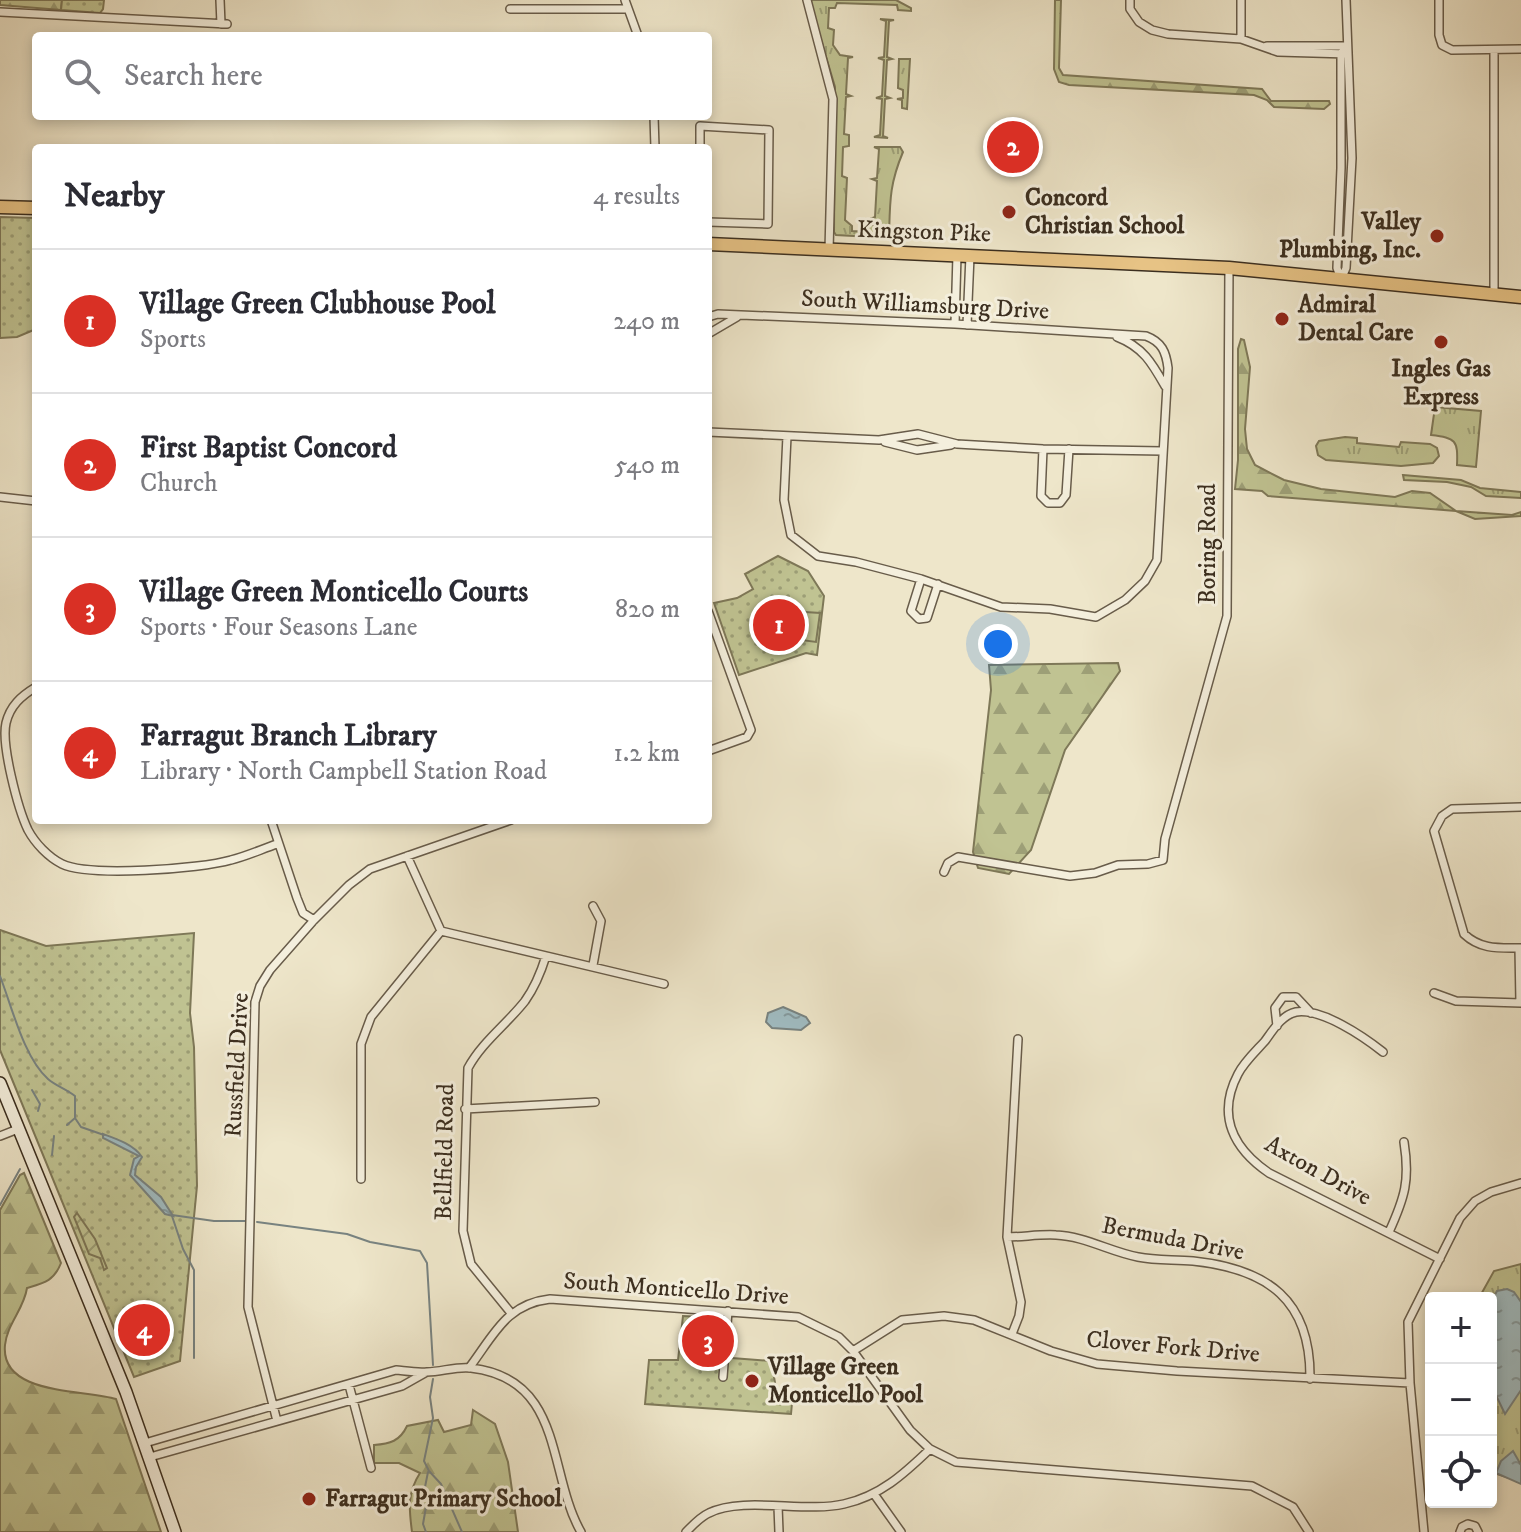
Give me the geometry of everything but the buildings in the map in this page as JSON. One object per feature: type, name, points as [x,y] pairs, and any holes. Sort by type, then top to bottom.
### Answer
[{"type":"main road","points":[[0,207],[32,208]]},
{"type":"main road","name":"Kingston Pike","points":[[712,244],[1229,268],[1521,297]]},
{"type":"main road","points":[[0,1083],[102,1330],[175,1532]]},
{"type":"street","points":[[0,12],[224,24],[220,0]]},
{"type":"street","points":[[625,0],[637,32]]},
{"type":"street","points":[[628,9],[632,0]]},
{"type":"street","points":[[807,0],[833,99],[829,250]]},
{"type":"street","points":[[1130,0],[1130,9],[1139,22],[1152,30],[1168,34],[1241,39],[1265,46],[1345,52]]},
{"type":"street","points":[[1241,0],[1241,39]]},
{"type":"street","points":[[1341,280],[1346,268],[1352,158],[1345,52],[1346,0]]},
{"type":"street","points":[[1439,0],[1442,45],[1452,50],[1521,49]]},
{"type":"street","points":[[510,9],[628,9]]},
{"type":"street","points":[[1494,50],[1494,294]]},
{"type":"street","points":[[654,120],[655,144]]},
{"type":"street","points":[[700,144],[700,126],[769,130],[768,224],[712,222]]},
{"type":"street","points":[[955,324],[963,256]]},
{"type":"street","points":[[963,256],[967,325]]},
{"type":"street","name":"Boring Road","points":[[944,872],[948,863],[958,857],[1070,876],[1095,873],[1118,865],[1163,860],[1165,839],[1227,616],[1229,268]]},
{"type":"street","name":"South Williamsburg Drive","points":[[712,316],[955,324],[1146,336],[1158,343],[1166,354],[1157,560],[1145,581],[1125,600],[1096,617],[1050,609],[1001,607],[921,579],[856,562],[818,556],[791,535],[784,500],[787,436]]},
{"type":"street","points":[[712,332],[738,316]]},
{"type":"street","name":"South Williamsburg Drive","points":[[1110,334],[1132,343],[1144,353],[1166,388]]},
{"type":"street","points":[[712,432],[879,440],[918,434],[957,444],[1162,451]]},
{"type":"street","points":[[879,440],[917,450],[957,444]]},
{"type":"street","points":[[1043,449],[1041,496],[1048,503],[1060,503],[1066,495],[1069,449]]},
{"type":"street","points":[[0,497],[32,501]]},
{"type":"street","points":[[921,579],[911,611],[919,619],[927,618],[938,584]]},
{"type":"street","points":[[712,630],[751,730],[747,737],[712,750]]},
{"type":"street","points":[[32,690],[11,708],[6,723],[6,749],[28,831],[44,852],[63,865],[84,870],[168,869],[229,861],[277,844]]},
{"type":"street","points":[[1434,993],[1456,1001],[1521,1003],[1520,948],[1489,948],[1473,943],[1464,934],[1434,831],[1442,816],[1452,809],[1521,807]]},
{"type":"street","points":[[272,824],[303,913],[314,920]]},
{"type":"street","name":"Russfield Drive","points":[[277,1421],[248,1307],[255,1002],[260,986],[314,920],[370,869],[499,824]]},
{"type":"street","points":[[407,856],[441,931]]},
{"type":"street","points":[[593,906],[601,921],[593,965]]},
{"type":"street","points":[[441,931],[664,984]]},
{"type":"street","points":[[361,1179],[361,1044],[371,1017],[441,931]]},
{"type":"street","name":"Bellfield Road","points":[[511,1313],[471,1264],[463,1231],[468,1068],[524,1002],[538,980],[546,956]]},
{"type":"street","points":[[1277,1026],[1275,1008],[1283,997],[1296,997],[1311,1013],[1334,1021],[1369,1040],[1383,1052]]},
{"type":"street","name":"Axton Drive","points":[[1311,1013],[1296,1012],[1284,1018],[1239,1072],[1230,1094],[1229,1120],[1237,1143],[1250,1160],[1269,1173],[1440,1259]]},
{"type":"street","points":[[1012,1334],[1021,1302],[1007,1237],[1018,1039]]},
{"type":"street","points":[[465,1109],[595,1102]]},
{"type":"street","points":[[0,1136],[18,1129]]},
{"type":"street","points":[[1389,1232],[1407,1184],[1404,1142]]},
{"type":"street","points":[[1424,1532],[1410,1383],[1408,1322],[1460,1218],[1475,1201],[1491,1192],[1521,1183]]},
{"type":"street","name":"Bermuda Drive","points":[[1007,1237],[1056,1235],[1138,1257],[1217,1264],[1245,1272],[1284,1295],[1293,1307],[1302,1322],[1308,1344],[1310,1379]]},
{"type":"street","name":"South Monticello Drive","points":[[511,1313],[531,1301],[550,1299],[798,1317],[839,1337],[853,1351],[910,1430],[930,1449],[956,1462],[1252,1486],[1293,1507],[1309,1532]]},
{"type":"street","points":[[723,1377],[728,1311]]},
{"type":"street","points":[[469,1368],[511,1313]]},
{"type":"street","name":"Clover Fork Drive","points":[[853,1351],[902,1320],[944,1316],[974,1320],[1051,1351],[1097,1364],[1410,1383]]},
{"type":"street","points":[[145,1443],[396,1370],[427,1372],[469,1368],[493,1374],[518,1387],[535,1405],[549,1429],[571,1514],[581,1532]]},
{"type":"street","points":[[150,1457],[402,1386],[427,1372]]},
{"type":"street","points":[[349,1385],[371,1468]]},
{"type":"street","points":[[686,1532],[711,1512],[730,1507],[841,1505],[874,1494],[897,1481],[930,1449]]},
{"type":"street","points":[[874,1494],[901,1532]]},
{"type":"street","points":[[778,1506],[779,1532]]},
{"type":"street","points":[[1460,1532],[1468,1524],[1475,1526],[1478,1532]]},
{"type":"green space","points":[[0,0],[62,0],[61,10],[0,5]]},
{"type":"green space","points":[[62,0],[104,0],[100,13],[61,10]]},
{"type":"green space","points":[[809,0],[896,0],[911,8],[911,11],[898,10],[897,5],[837,3],[835,8],[829,8],[828,28],[834,30],[833,45],[840,55],[853,57],[848,58],[846,94],[851,96],[846,97],[844,134],[849,135],[849,146],[843,147],[842,176],[847,178],[845,220],[852,226],[852,231],[868,232],[869,225],[875,225],[875,220],[870,219],[875,217],[877,181],[872,179],[877,178],[879,149],[874,147],[900,147],[903,152],[893,184],[889,238],[836,235],[834,232],[835,87]]},
{"type":"green space","points":[[1055,0],[1061,0],[1059,68],[1063,75],[1262,89],[1271,101],[1329,101],[1330,104],[1324,109],[1274,107],[1267,100],[1254,95],[1059,82],[1054,69]]},
{"type":"green space","points":[[880,19],[894,20],[889,21],[887,57],[892,59],[887,60],[885,96],[890,98],[885,99],[883,136],[888,138],[874,137],[880,135],[882,99],[876,98],[882,96],[884,60],[878,58],[884,57],[886,21]]},
{"type":"green space","points":[[899,59],[910,59],[907,109],[902,108],[902,100],[897,99],[903,98],[903,90],[898,88]]},
{"type":"green space","points":[[0,217],[32,218],[32,331],[17,337],[0,338]]},
{"type":"green space","points":[[1241,339],[1244,340],[1250,367],[1245,429],[1247,449],[1255,465],[1284,480],[1321,489],[1395,497],[1412,491],[1430,493],[1456,511],[1268,496],[1262,491],[1235,489],[1238,349]]},
{"type":"green space","points":[[1435,407],[1481,411],[1476,467],[1457,465],[1454,442],[1446,437],[1431,435]]},
{"type":"green space","points":[[1357,438],[1357,443],[1399,447],[1401,442],[1430,444],[1437,448],[1439,456],[1433,463],[1401,466],[1326,460],[1318,455],[1316,446],[1319,441]]},
{"type":"green space","points":[[1403,475],[1461,480],[1480,488],[1521,492],[1521,498],[1486,496],[1471,487],[1447,482],[1404,480]]},
{"type":"green space","points":[[1456,511],[1512,515],[1521,512],[1521,516],[1475,519]]},
{"type":"green space","points":[[778,556],[808,571],[824,596],[817,655],[806,653],[739,675],[714,603],[737,598],[753,589],[745,574]]},
{"type":"green space","points":[[805,612],[820,613],[816,642],[801,640]]},
{"type":"green space","points":[[1118,663],[1120,671],[1065,750],[1031,850],[1009,874],[978,868],[973,852],[991,690],[989,665]]},
{"type":"green space","points":[[0,930],[46,946],[194,933],[190,1013],[194,1047],[197,1186],[180,1361],[134,1377],[0,1050]]},
{"type":"green space","points":[[24,1173],[61,1263],[48,1280],[27,1288],[6,1337],[7,1362],[16,1374],[30,1382],[116,1399],[161,1532],[0,1532],[0,1210]]},
{"type":"green space","points":[[77,1213],[95,1239],[107,1268],[104,1270],[100,1258],[89,1254],[74,1217]]},
{"type":"green space","points":[[1521,1264],[1521,1482],[1497,1474],[1497,1292],[1482,1292],[1494,1271]]},
{"type":"green space","points":[[683,1316],[721,1318],[719,1357],[771,1361],[776,1388],[792,1403],[791,1414],[645,1404],[649,1360],[678,1360]]},
{"type":"green space","points":[[473,1410],[495,1424],[508,1462],[518,1532],[412,1532],[410,1501],[420,1473],[399,1463],[374,1463],[374,1445],[394,1441],[407,1426],[438,1420],[444,1432],[471,1425]]},
{"type":"water","points":[[783,1007],[806,1017],[810,1023],[801,1030],[772,1028],[766,1022],[768,1013]]},
{"type":"water","points":[[103,1134],[139,1153],[142,1157],[135,1175],[161,1197],[173,1216],[165,1214],[130,1175],[134,1159],[139,1156],[103,1138]]},
{"type":"water","points":[[1507,1289],[1514,1292],[1521,1302],[1521,1390],[1505,1414],[1497,1397],[1497,1291]]},
{"type":"water","points":[[1513,1451],[1521,1465],[1521,1484],[1497,1473],[1501,1461]]},
{"type":"waterway","points":[[0,976],[32,1058],[48,1079],[75,1096],[75,1118],[67,1125]]},
{"type":"waterway","points":[[32,1090],[40,1104],[38,1111]]},
{"type":"waterway","points":[[75,1118],[81,1127],[104,1135]]},
{"type":"waterway","points":[[52,1155],[54,1136]]},
{"type":"waterway","points":[[0,1205],[20,1169]]},
{"type":"waterway","points":[[172,1215],[214,1221],[245,1221]]},
{"type":"waterway","points":[[172,1216],[194,1270],[194,1358]]},
{"type":"waterway","points":[[257,1222],[347,1234],[370,1242],[420,1251],[427,1263],[433,1365]]},
{"type":"waterway","points":[[433,1379],[430,1397],[433,1418],[424,1461],[441,1484],[462,1532]]},
{"type":"waterway","points":[[426,1532],[423,1524],[426,1507],[422,1502],[428,1472]]},
{"type":"place","name":"First Baptist Concord","points":[[1013,147]]},
{"type":"place","name":"Concord Christian School","points":[[1009,212]]},
{"type":"place","name":"Valley Plumbing, Inc.","points":[[1437,236]]},
{"type":"place","name":"Admiral Dental Care","points":[[1282,319]]},
{"type":"place","name":"Ingles Gas Express","points":[[1441,342]]},
{"type":"place","name":"Village Green Clubhouse Pool","points":[[779,625]]},
{"type":"place","name":"Farragut Branch Library","points":[[144,1330]]},
{"type":"place","name":"Village Green Monticello Courts","points":[[708,1341]]},
{"type":"place","name":"Village Green Monticello Pool","points":[[752,1381]]},
{"type":"place","name":"Farragut Primary School","points":[[309,1499]]}]
